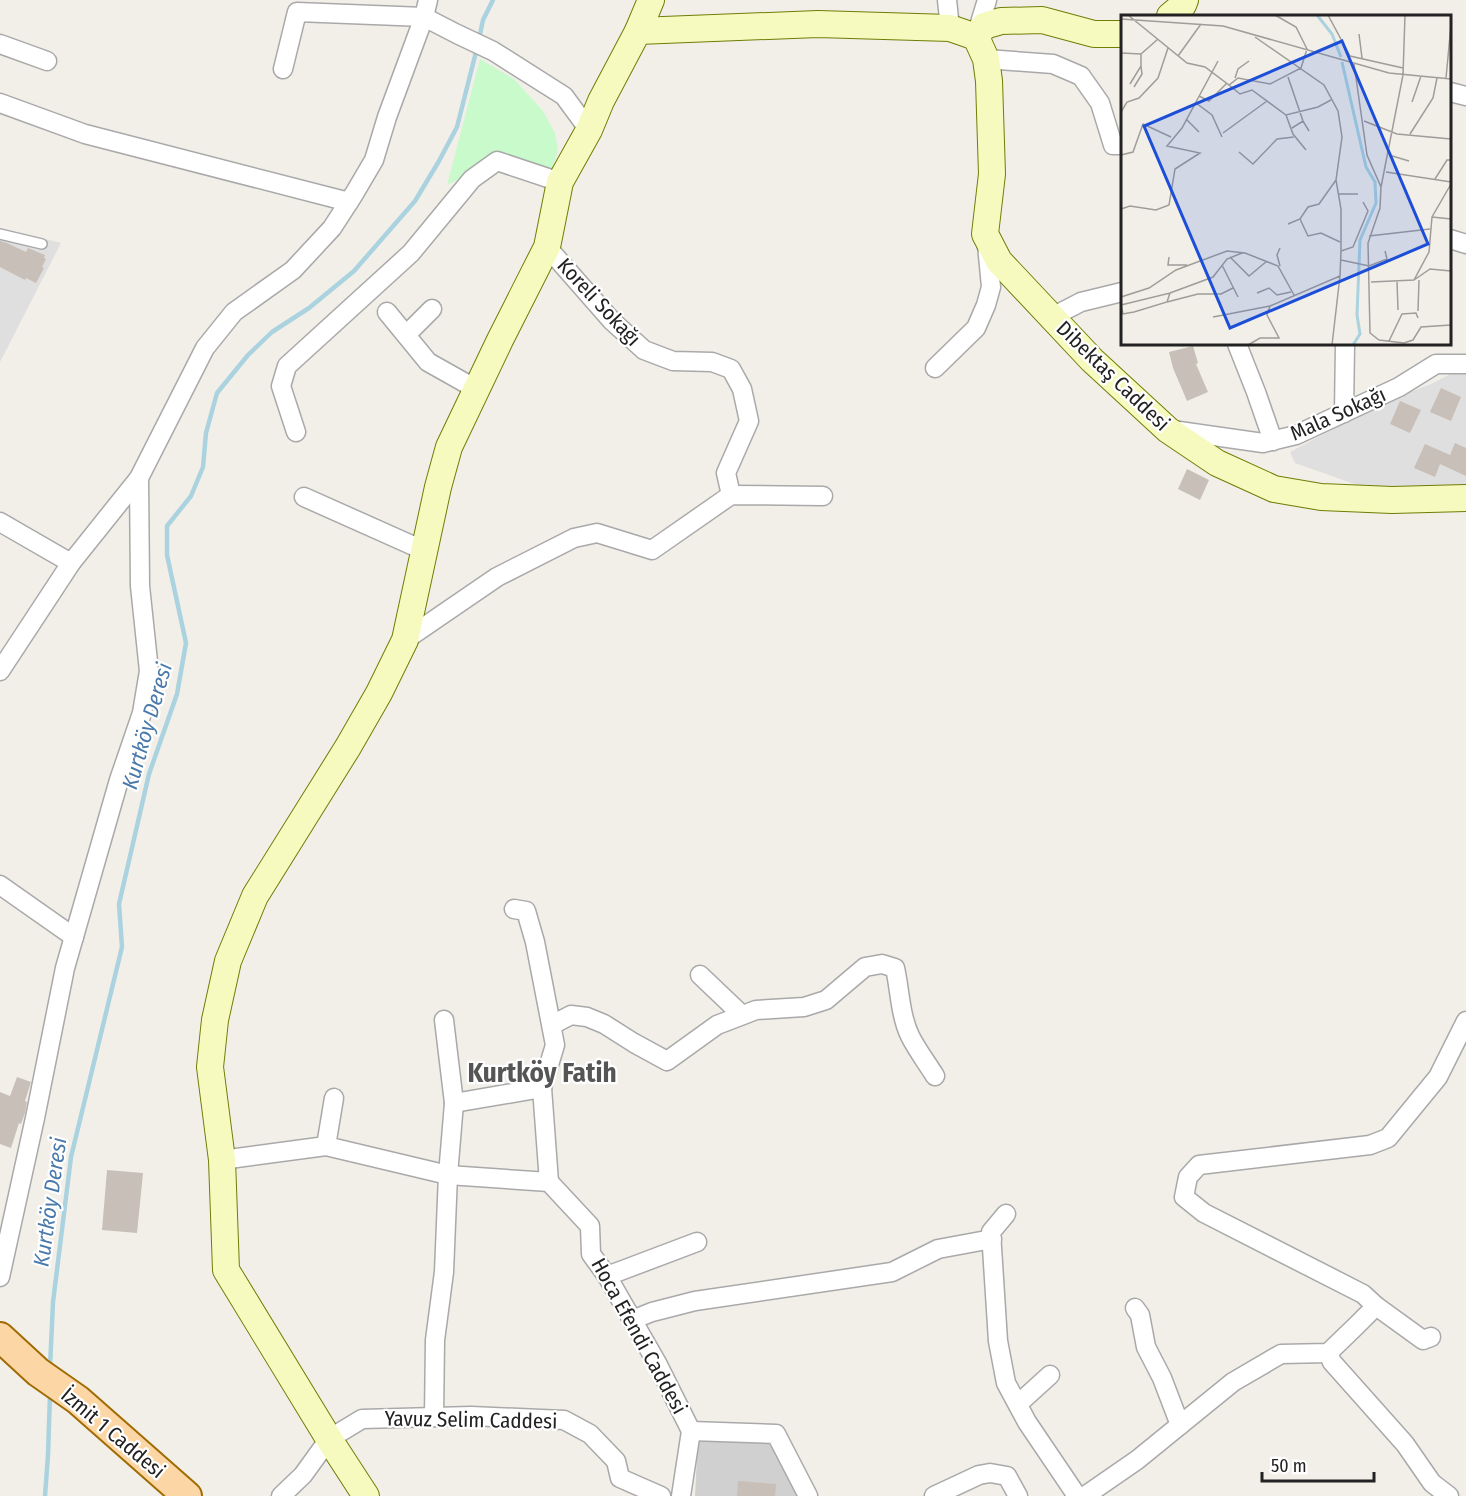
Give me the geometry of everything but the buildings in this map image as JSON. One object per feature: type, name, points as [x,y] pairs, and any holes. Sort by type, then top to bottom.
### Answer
[{"type":"main road","name":"İzmit 1 Caddesi","points":[[0,1337],[38,1372],[78,1400],[187,1496]]},
{"type":"street","points":[[366,1496],[226,1270],[222,1160],[210,1067],[215,1020],[228,961],[255,896],[348,747],[379,693],[405,640],[438,487],[449,447],[547,247],[560,182],[638,32],[651,0]]},
{"type":"street","points":[[947,0],[950,28]]},
{"type":"street","points":[[935,368],[976,328],[987,305],[991,287],[985,234],[992,174],[989,81],[981,48],[987,0]]},
{"type":"street","points":[[283,69],[297,12],[426,8],[457,34],[493,51],[564,96],[589,130]]},
{"type":"street","points":[[2,662],[71,563],[139,478],[205,348],[234,312],[293,270],[332,228],[349,202],[374,160],[426,8]]},
{"type":"street","points":[[981,48],[984,26],[1001,21],[1042,20],[1094,34],[1121,34]]},
{"type":"street","points":[[638,32],[818,24],[950,28],[981,48],[1053,64],[1081,76],[1100,103],[1113,145],[1121,145]]},
{"type":"street","points":[[0,44],[47,62]]},
{"type":"street","points":[[1451,92],[1466,96]]},
{"type":"street","points":[[0,102],[85,134],[349,202]]},
{"type":"street","points":[[296,432],[281,386],[287,366],[411,254],[472,179],[497,161],[560,182]]},
{"type":"street","name":"Dibektaş Caddesi","points":[[985,234],[999,261],[1092,360],[1167,429],[1217,463],[1274,489],[1321,497],[1392,500],[1466,498]]},
{"type":"street","points":[[1451,240],[1466,244]]},
{"type":"street","name":"Koreli Sokağı","points":[[547,247],[612,321],[644,350],[673,361],[712,362],[731,369],[742,389],[750,421],[726,473],[731,495]]},
{"type":"street","points":[[1052,317],[1081,302],[1121,292]]},
{"type":"street","points":[[406,335],[432,309]]},
{"type":"street","points":[[387,312],[428,362],[476,389]]},
{"type":"street","points":[[1237,345],[1273,441]]},
{"type":"street","points":[[1344,413],[1346,345]]},
{"type":"street","name":"Mala Sokağı","points":[[1167,429],[1263,443],[1273,441],[1296,435],[1344,413],[1399,387],[1436,364],[1466,364]]},
{"type":"street","points":[[0,1277],[65,968],[118,780],[142,713],[149,671],[140,586],[139,478]]},
{"type":"street","points":[[405,640],[497,577],[574,538],[597,533],[652,550],[731,495],[823,496]]},
{"type":"street","points":[[304,497],[425,551]]},
{"type":"street","points":[[0,522],[71,563]]},
{"type":"street","points":[[0,885],[74,937]]},
{"type":"street","points":[[222,1160],[326,1146],[448,1175],[549,1182],[542,1088],[555,1045],[535,942],[526,911],[514,909]]},
{"type":"street","points":[[552,1025],[571,1015],[587,1017],[604,1024],[667,1061],[717,1025],[756,1010],[804,1007],[826,999],[865,967],[882,964],[895,968],[902,1010],[910,1036],[935,1076]]},
{"type":"street","points":[[700,975],[742,1015]]},
{"type":"street","points":[[434,1417],[435,1340],[444,1272],[454,1103],[444,1020]]},
{"type":"street","points":[[1431,1337],[1423,1340],[1363,1294],[1204,1213],[1184,1197],[1188,1177],[1199,1165],[1370,1145],[1388,1138],[1438,1077],[1466,1021]]},
{"type":"street","points":[[454,1103],[542,1088]]},
{"type":"street","points":[[326,1146],[334,1098]]},
{"type":"street","name":"Hoca Efendi Caddesi","points":[[549,1182],[590,1226],[591,1254],[657,1363],[692,1431],[776,1434],[808,1496]]},
{"type":"street","points":[[1006,1214],[991,1232],[998,1341],[1006,1383],[1027,1422],[1077,1496]]},
{"type":"street","points":[[632,1320],[652,1312],[695,1301],[891,1272],[938,1249],[992,1239]]},
{"type":"street","points":[[606,1276],[696,1242]]},
{"type":"street","points":[[1085,1496],[1137,1460],[1233,1382],[1281,1354],[1329,1353],[1376,1306]]},
{"type":"street","points":[[1135,1308],[1140,1315],[1146,1347],[1162,1378],[1180,1425]]},
{"type":"street","points":[[1329,1353],[1332,1362],[1405,1444],[1432,1483],[1449,1496]]},
{"type":"street","points":[[1018,1404],[1050,1375]]},
{"type":"street","name":"Yavuz Selim Caddesi","points":[[281,1496],[303,1475],[329,1439],[362,1419],[471,1416],[564,1420],[590,1434],[616,1461],[620,1478],[661,1496]]},
{"type":"street","points":[[681,1496],[692,1431]]},
{"type":"street","points":[[934,1496],[979,1475],[990,1473],[1007,1476],[1018,1496]]},
{"type":"lane","points":[[0,234],[42,244]]},
{"type":"shaded area","points":[[0,228],[61,243],[0,362]]},
{"type":"shaded area","points":[[1466,361],[1466,494],[1427,495],[1357,485],[1295,463],[1290,452],[1384,402],[1431,384],[1458,370]]},
{"type":"shaded area","points":[[698,1436],[775,1437],[797,1481],[796,1496],[695,1496]]},
{"type":"green space","points":[[480,59],[514,79],[543,111],[555,133],[558,150],[548,175],[485,166],[447,185]]},
{"type":"waterway","name":"Kurtköy Deresi","points":[[479,39],[483,20],[493,0]]},
{"type":"waterway","name":"Kurtköy Deresi","points":[[50,1367],[53,1302],[71,1157],[122,947],[119,904],[149,774],[177,694],[186,643],[167,555],[167,526],[191,496],[203,467],[206,433],[217,393],[248,355],[272,332],[309,308],[354,271],[415,201],[457,127],[477,48]]},
{"type":"waterway","name":"Kurtköy Deresi","points":[[45,1496],[50,1394]]},
{"type":"district","name":"Kurtköy Fatih","points":[[542,1073]]}]
